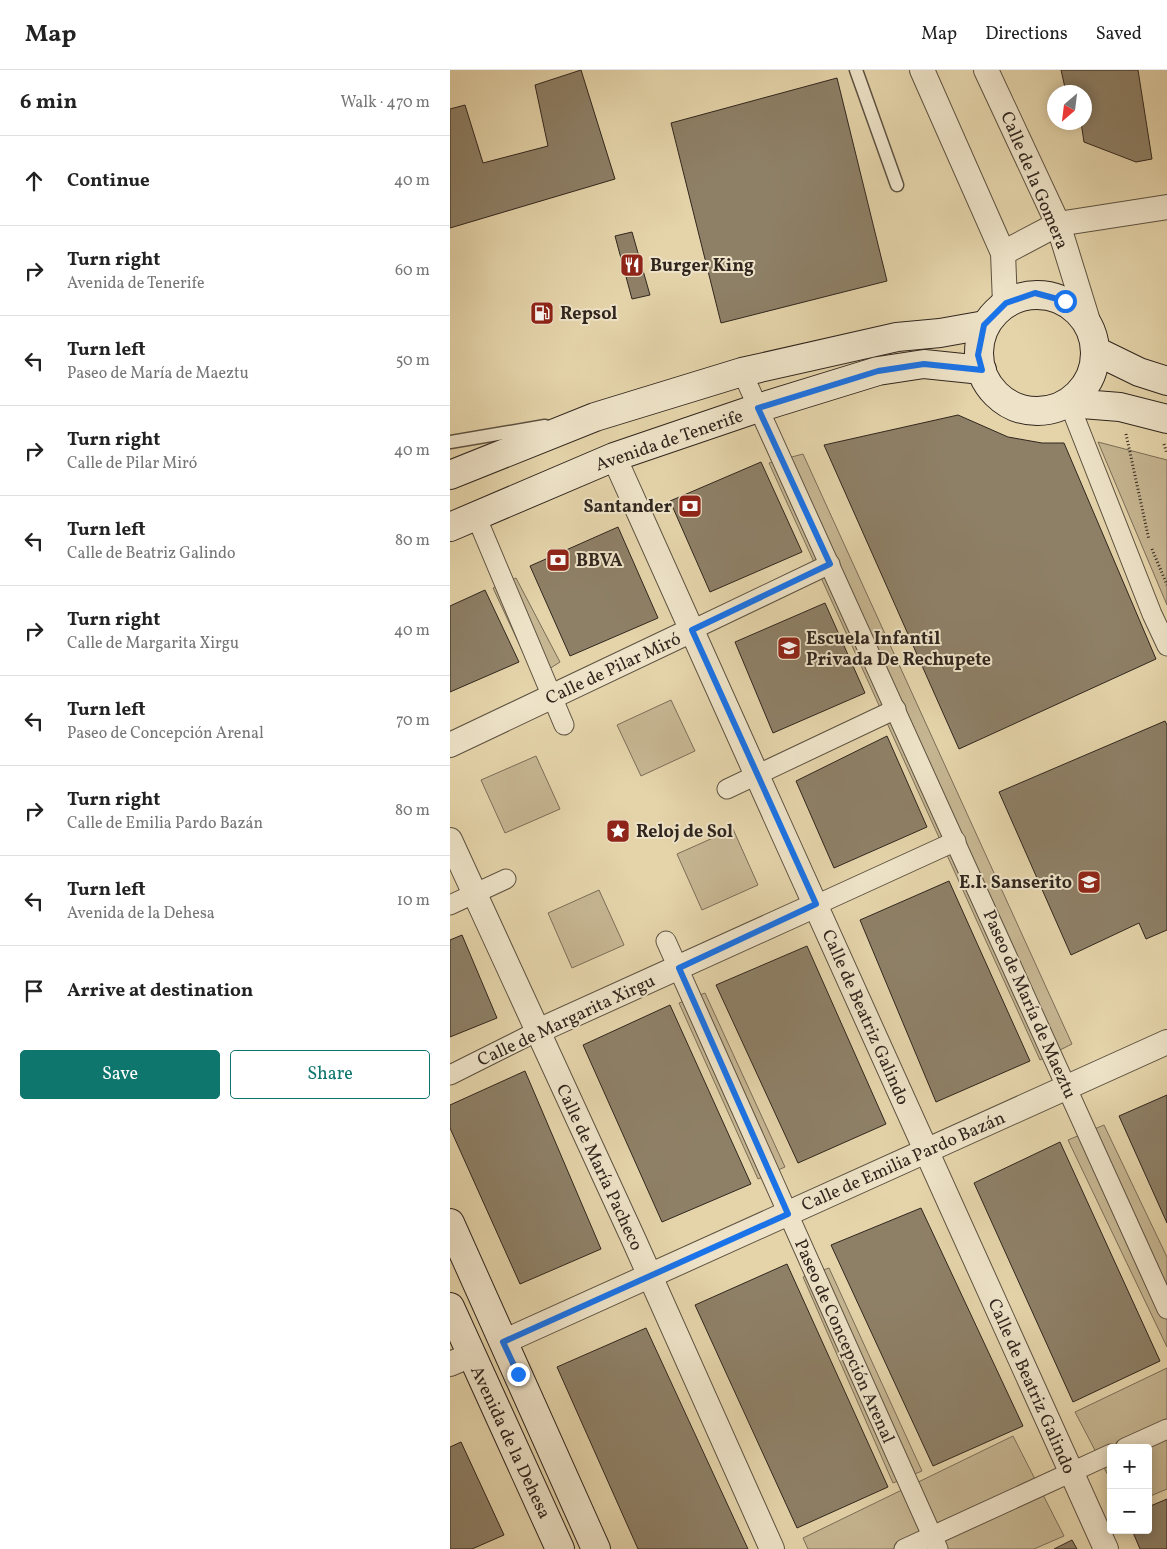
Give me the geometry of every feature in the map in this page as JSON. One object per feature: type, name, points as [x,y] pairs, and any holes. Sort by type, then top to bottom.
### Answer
[{"type":"main road","points":[[1069,403],[1090,381],[1096,351],[1088,321],[1065,301],[1035,293],[1006,303],[984,325],[978,355],[987,384],[1010,405],[1039,412],[1069,403],[1120,407],[1167,419]]},
{"type":"main road","points":[[450,475],[595,417],[742,372],[897,337],[940,333],[984,325]]},
{"type":"main road","points":[[1096,351],[1139,372],[1167,381]]},
{"type":"main road","name":"Avenida de Tenerife","points":[[450,528],[614,457],[758,408],[878,371],[924,364],[982,370]]},
{"type":"main road","name":"Avenida de la Dehesa","points":[[450,1223],[596,1549]]},
{"type":"main road","name":"Avenida de la Dehesa","points":[[450,1307],[460,1360],[560,1549]]},
{"type":"street","points":[[922,70],[1003,253],[1006,303]]},
{"type":"street","name":"Calle de la Gomera","points":[[986,70],[1058,224],[1088,321]]},
{"type":"street","points":[[1003,253],[1058,224],[1167,207]]},
{"type":"street","name":"Paseo de María de Maeztu","points":[[742,372],[1068,1087],[1167,1309]]},
{"type":"street","points":[[1069,403],[1152,614],[1167,646]]},
{"type":"street","name":"Calle de Beatriz Galindo","points":[[614,457],[1106,1549]]},
{"type":"street","points":[[476,516],[564,725]]},
{"type":"street","name":"Calle de Pilar Miró","points":[[450,745],[830,564]]},
{"type":"street","points":[[727,789],[896,709]]},
{"type":"street","name":"Calle de María Pacheco","points":[[450,840],[650,1274],[772,1549]]},
{"type":"street","name":"Calle de Margarita Xirgu","points":[[450,1075],[538,1031],[956,842]]},
{"type":"street","points":[[450,905],[506,879]]},
{"type":"street","name":"Paseo de Concepción Arenal","points":[[666,940],[935,1543]]},
{"type":"street","name":"Calle de Emilia Pardo Bazán","points":[[503,1342],[1167,1042]]},
{"type":"street","points":[[1134,1444],[1167,1429]]},
{"type":"street","points":[[904,1549],[935,1543],[1071,1472],[1107,1456]]},
{"type":"lane","points":[[856,70],[897,185]]},
{"type":"lane","points":[[450,442],[595,417]]},
{"type":"path","points":[[1120,407],[1148,539],[1167,585]]},
{"type":"shaded area","points":[[1098,442],[1167,460],[1167,605]]},
{"type":"shaded area","points":[[803,454],[1072,1044],[1040,1060],[769,463]]},
{"type":"shaded area","points":[[516,578],[560,662],[535,678],[493,588]]},
{"type":"shaded area","points":[[671,700],[695,751],[641,776],[617,725]]},
{"type":"shaded area","points":[[536,756],[560,809],[505,833],[481,780]]},
{"type":"shaded area","points":[[733,829],[758,885],[702,910],[677,854]]},
{"type":"shaded area","points":[[599,890],[624,945],[572,968],[548,913]]},
{"type":"shaded area","points":[[705,993],[785,1167],[758,1179],[679,1003]]},
{"type":"shaded area","points":[[1104,1125],[1167,1257],[1167,1347],[1068,1140]]},
{"type":"shaded area","points":[[829,1268],[922,1471],[893,1483],[803,1277]]},
{"type":"shaded area","points":[[1167,1368],[1167,1489],[1152,1495],[1152,1444],[1107,1444],[1107,1473],[1075,1412]]},
{"type":"shaded area","points":[[1013,1436],[1064,1536],[1034,1549],[808,1549],[803,1538]]},
{"type":"building","points":[[581,70],[615,179],[450,228],[450,109],[465,105],[483,163],[548,146],[535,85]]},
{"type":"building","points":[[1061,70],[1138,70],[1152,159],[1136,162],[1084,142],[1082,130],[1092,130],[1092,85],[1064,85]]},
{"type":"building","points":[[837,78],[887,281],[721,323],[671,123]]},
{"type":"building","name":"Burger King","points":[[632,232],[650,295],[632,299],[615,236]]},
{"type":"building","points":[[958,415],[1008,437],[1042,443],[1064,443],[1156,659],[959,749],[824,445]]},
{"type":"building","points":[[761,462],[802,552],[710,592],[670,501]]},
{"type":"building","points":[[618,527],[658,618],[570,656],[530,566]]},
{"type":"building","points":[[485,590],[519,662],[450,692],[450,606]]},
{"type":"building","points":[[825,603],[865,693],[773,733],[735,642]]},
{"type":"building","points":[[1165,721],[1167,725],[1167,930],[1146,939],[1139,923],[1071,955],[999,792]]},
{"type":"building","points":[[887,736],[927,827],[834,868],[796,781]]},
{"type":"building","points":[[949,881],[1030,1061],[936,1102],[860,920]]},
{"type":"building","points":[[462,935],[497,1018],[450,1037],[450,940]]},
{"type":"building","points":[[807,946],[886,1124],[798,1163],[716,985]]},
{"type":"building","points":[[670,1005],[751,1184],[662,1222],[583,1045]]},
{"type":"building","points":[[525,1071],[601,1249],[520,1284],[450,1128],[450,1105]]},
{"type":"building","points":[[1167,1095],[1167,1223],[1119,1116]]},
{"type":"building","points":[[1060,1142],[1160,1361],[1073,1402],[974,1183]]},
{"type":"building","points":[[921,1208],[1023,1426],[933,1466],[831,1245]]},
{"type":"building","points":[[787,1264],[888,1487],[797,1528],[695,1305]]},
{"type":"building","points":[[646,1328],[748,1549],[638,1549],[557,1367]]},
{"type":"building","points":[[461,1442],[504,1535],[472,1549],[450,1549],[450,1447]]},
{"type":"building","points":[[1167,1499],[1167,1549],[1140,1549],[1134,1534],[1152,1534],[1152,1505]]},
{"type":"building","points":[[1072,1540],[1077,1549],[1054,1549]]},
{"type":"place","name":"Burger King","points":[[632,265]]},
{"type":"place","name":"Repsol","points":[[542,313]]},
{"type":"place","name":"Santander","points":[[690,506]]},
{"type":"place","name":"BBVA","points":[[558,560]]},
{"type":"place","name":"Escuela Infantil Privada De Rechupete","points":[[789,648]]},
{"type":"place","name":"Reloj de Sol","points":[[618,831]]},
{"type":"place","name":"E.I. Sanserito","points":[[1089,882]]},
{"type":"route","points":[[518,1374],[503,1342],[650,1274],[788,1214],[679,968],[816,904],[692,630],[830,564],[758,408],[878,371],[924,364],[982,370],[978,355],[984,325],[1006,303],[1035,293],[1065,301]]}]
